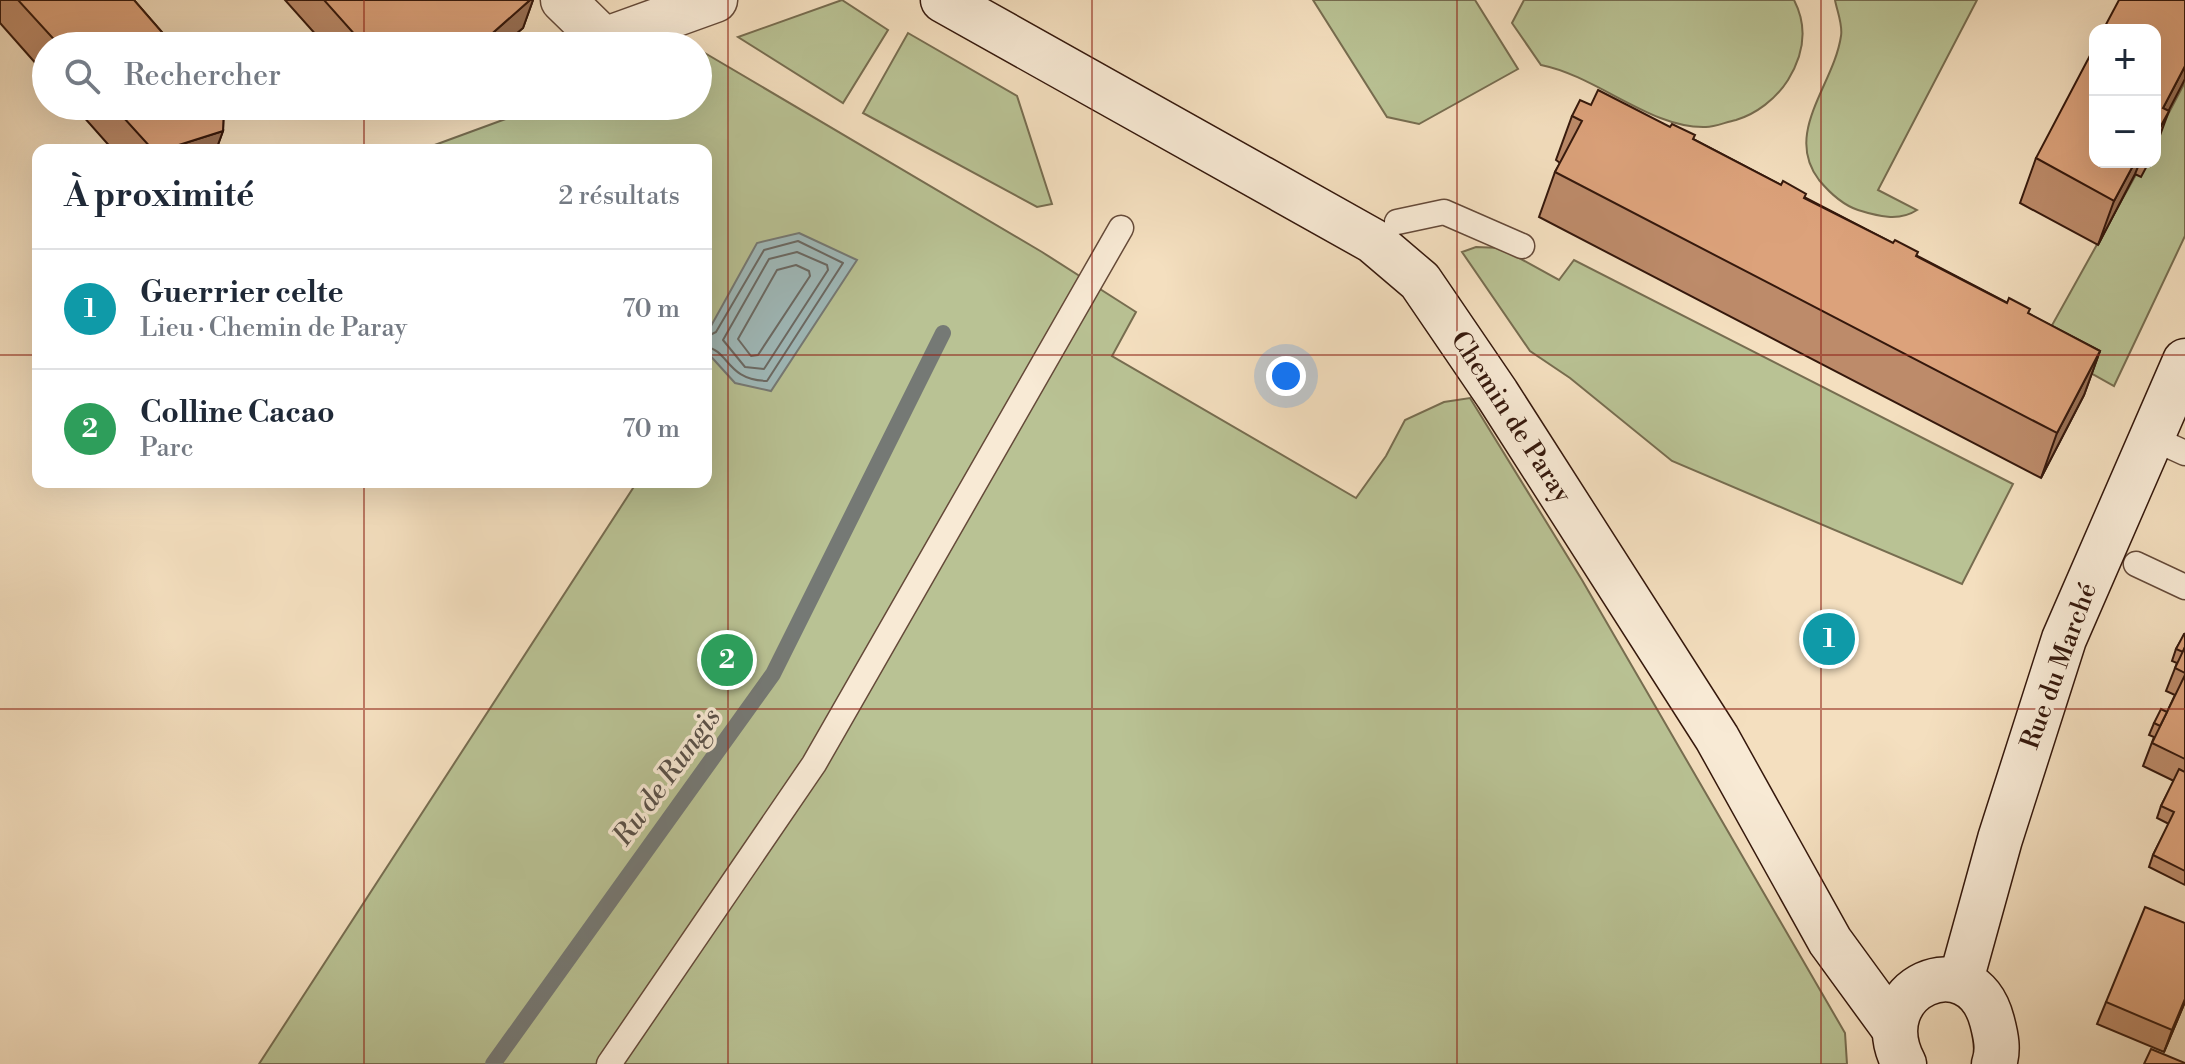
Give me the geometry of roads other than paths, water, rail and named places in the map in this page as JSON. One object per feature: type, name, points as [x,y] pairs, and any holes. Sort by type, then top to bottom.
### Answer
[{"type":"street","points":[[563,0],[596,32]]},
{"type":"street","points":[[626,32],[715,0]]},
{"type":"street","name":"Chemin de Paray","points":[[943,0],[1373,241],[1420,281],[1514,419],[1717,738],[1830,941],[1898,1045]]},
{"type":"street","name":"Rue du Marché","points":[[1961,980],[2000,839],[2064,639],[2168,445],[2185,361]]},
{"type":"street","points":[[1898,1045],[1899,1007],[1922,986],[1940,980],[1961,980],[1974,986],[1989,1009],[1997,1047],[1994,1064]]},
{"type":"lane","points":[[1397,222],[1444,212],[1522,246]]},
{"type":"lane","points":[[609,1064],[814,764],[1121,228]]},
{"type":"lane","points":[[2136,564],[2185,587]]},
{"type":"water","points":[[799,233],[857,260],[771,391],[735,383],[712,358],[712,324],[757,243]]},
{"type":"waterway","name":"Ru de Rungis","points":[[493,1064],[773,674],[943,333]]},
{"type":"place","name":"Guerrier celte","points":[[1829,639]]},
{"type":"place","name":"Colline Cacao","points":[[727,660]]}]
